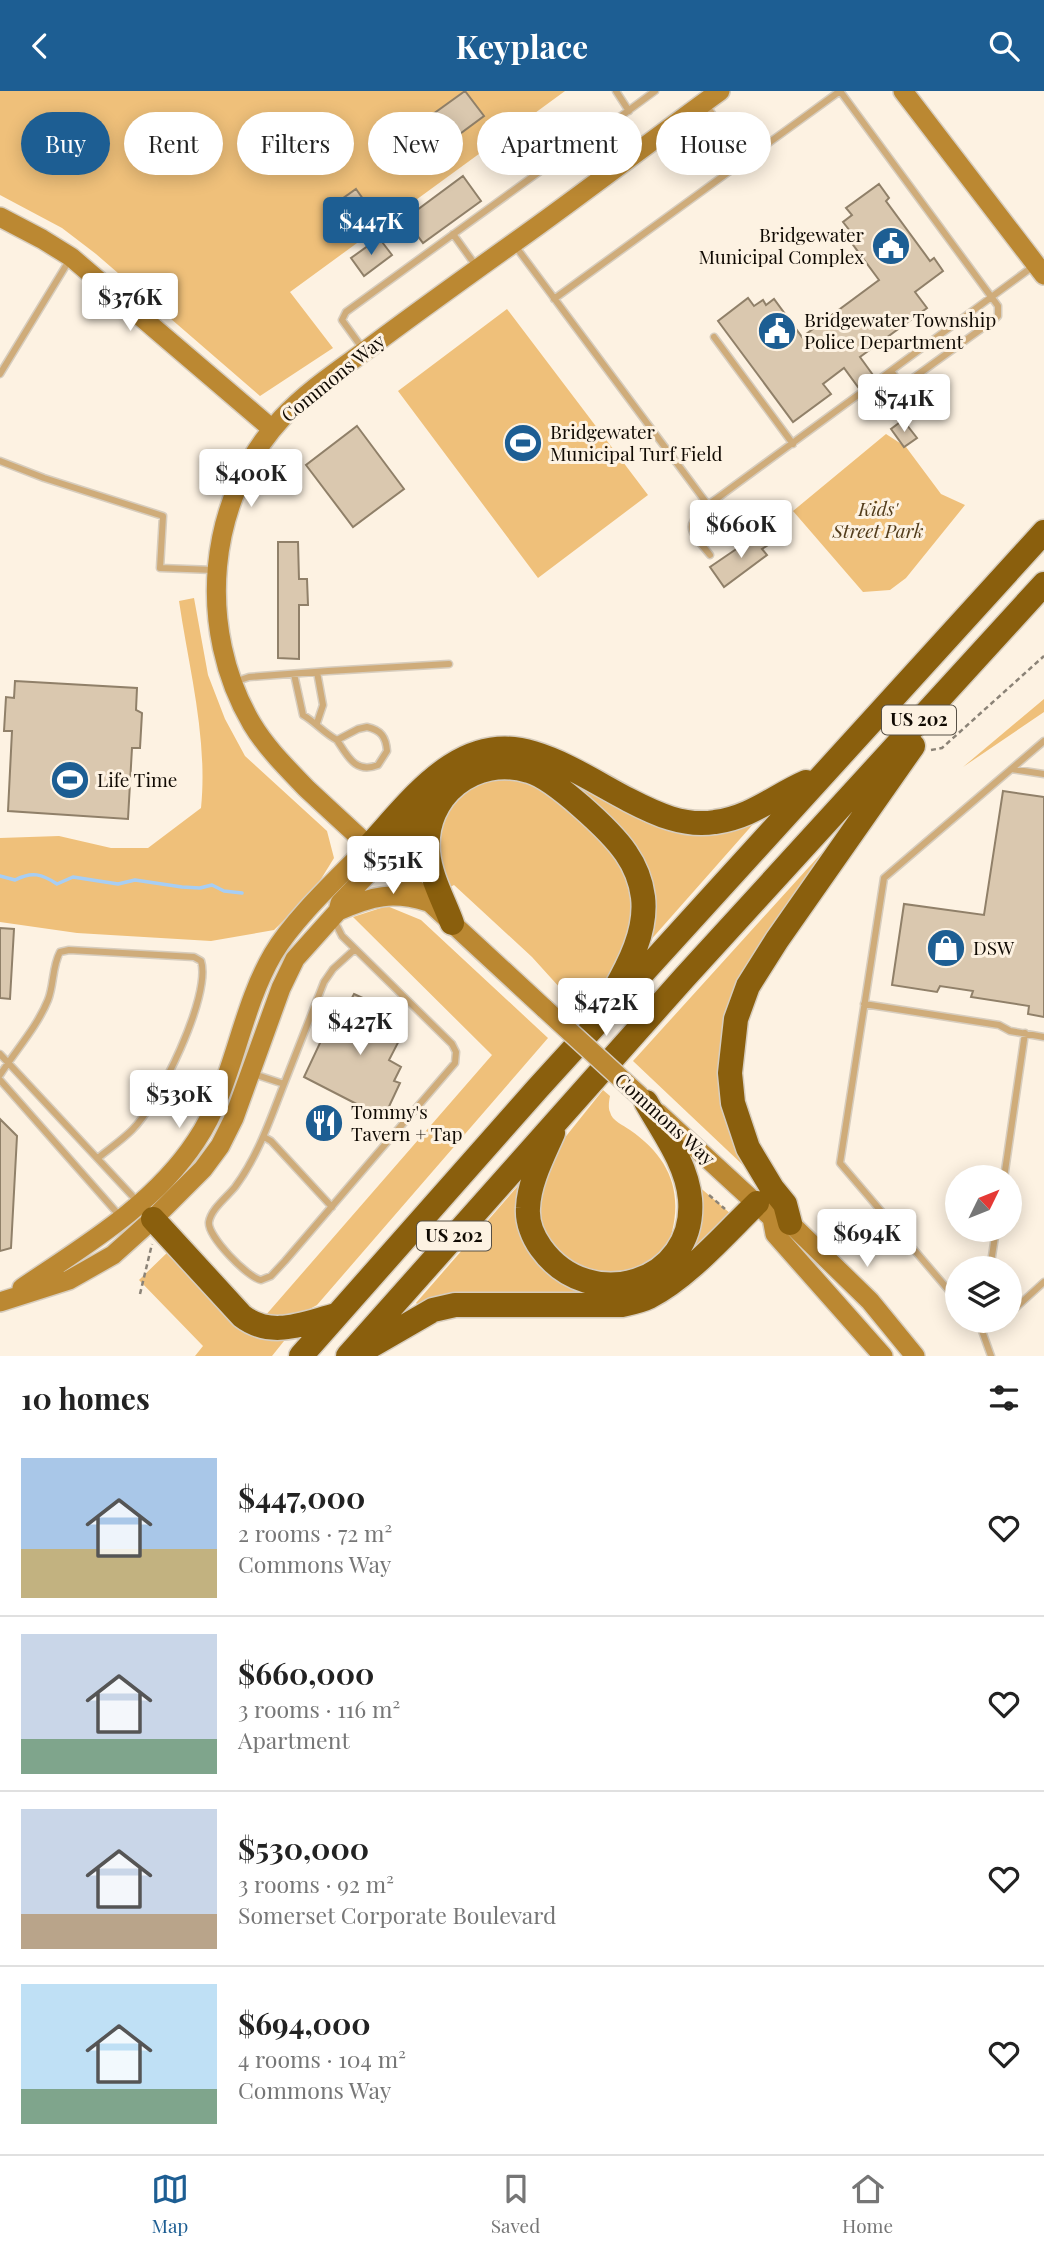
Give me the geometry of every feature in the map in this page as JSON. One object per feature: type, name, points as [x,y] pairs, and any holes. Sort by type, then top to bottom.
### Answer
[{"type":"highway","name":"US 202","points":[[301,1356],[597,1023],[1044,532]]},
{"type":"highway","name":"US 202","points":[[348,1356],[561,1115],[1044,585]]},
{"type":"highway","points":[[354,1356],[433,1310],[455,1305],[622,1305],[645,1299],[773,1215],[785,1204],[748,1148],[733,1103],[730,1073],[737,1019],[745,995],[758,969],[971,664]]},
{"type":"highway","points":[[375,853],[439,773],[463,758],[492,749],[517,749],[544,757],[641,807],[688,823],[713,823],[735,818],[761,808],[791,789],[823,774]]},
{"type":"highway","points":[[375,853],[436,805],[451,788],[474,774],[499,767],[528,770],[542,775],[567,794],[624,850],[634,866],[643,899],[641,928],[630,959],[597,1023]]},
{"type":"highway","points":[[436,805],[430,827],[428,852],[452,923]]},
{"type":"highway","points":[[561,1115],[532,1184],[527,1209],[530,1224],[537,1243],[561,1271],[587,1283],[622,1285],[645,1277],[670,1258],[682,1239],[689,1214],[690,1200],[682,1170],[643,1099]]},
{"type":"highway","points":[[145,1224],[254,1325],[270,1329],[281,1328],[337,1315]]},
{"type":"street","points":[[903,91],[1040,269]]},
{"type":"street","name":"Commons Way","points":[[692,112],[712,97]]},
{"type":"street","name":"Commons Way","points":[[605,175],[365,351],[293,406],[272,429],[248,466],[237,491],[226,521],[216,570],[219,629],[232,682],[251,722],[269,749],[307,789],[643,1099],[870,1301],[915,1356]]},
{"type":"street","points":[[0,217],[71,257],[272,429]]},
{"type":"street","points":[[2,1301],[69,1280],[113,1255],[203,1170],[220,1146],[234,1118],[281,988],[295,959],[335,913],[375,853]]},
{"type":"street","points":[[145,1224],[174,1171],[198,1139],[210,1117],[254,995],[273,954],[287,933],[375,853]]},
{"type":"street","points":[[335,913],[359,902],[388,895],[401,895],[431,903]]},
{"type":"street","name":"Commons Way","points":[[773,1215],[775,1234],[883,1356]]},
{"type":"street","points":[[2,1301],[100,1235],[121,1217],[145,1224]]},
{"type":"lane","points":[[616,91],[629,111],[655,91]]},
{"type":"lane","points":[[771,142],[840,91],[992,297],[999,311],[995,319],[902,386],[891,371]]},
{"type":"lane","points":[[365,351],[342,320],[343,315],[535,175]]},
{"type":"lane","points":[[554,299],[724,175]]},
{"type":"lane","points":[[453,234],[477,268]]},
{"type":"lane","points":[[513,243],[708,505]]},
{"type":"lane","points":[[0,374],[71,257]]},
{"type":"lane","points":[[710,555],[691,529],[694,517],[992,297],[1040,269]]},
{"type":"lane","points":[[714,337],[793,444]]},
{"type":"lane","points":[[0,461],[163,516],[160,568],[216,570]]},
{"type":"lane","points":[[232,682],[249,677],[449,664]]},
{"type":"lane","points":[[317,672],[323,705],[317,723]]},
{"type":"lane","points":[[294,674],[303,715],[337,740],[354,764],[362,768],[378,765],[387,751],[383,735],[376,729],[367,727],[337,740]]},
{"type":"lane","points":[[945,1286],[840,1163],[884,878],[1044,741]]},
{"type":"lane","points":[[1011,769],[1044,774]]},
{"type":"lane","points":[[335,913],[342,936],[452,1044],[456,1057],[452,1069],[274,1274],[261,1280],[248,1274],[214,1237],[209,1223],[214,1212],[238,1183],[264,1137],[324,982],[333,969],[355,949]]},
{"type":"lane","points":[[0,1075],[36,1022],[48,999],[55,961],[60,952],[69,950],[194,957],[201,961],[202,976],[195,1005],[169,1073],[133,1129],[98,1158]]},
{"type":"lane","points":[[864,1005],[999,1025],[1010,1031],[1044,1037]]},
{"type":"lane","points":[[1006,1165],[1025,1033]]},
{"type":"lane","points":[[0,1054],[98,1158],[145,1224]]},
{"type":"lane","points":[[229,1064],[284,1084]]},
{"type":"lane","points":[[0,1080],[121,1217]]},
{"type":"lane","points":[[264,1137],[271,1141],[332,1207]]},
{"type":"lane","points":[[1022,1302],[1044,1282]]},
{"type":"lane","points":[[985,1333],[991,1356]]},
{"type":"path","points":[[907,755],[942,748],[1044,656]]},
{"type":"path","points":[[705,1191],[731,1214]]},
{"type":"path","points":[[140,1294],[145,1224]]},
{"type":"green space","points":[[0,91],[565,91],[536,112],[477,112],[477,155],[463,166],[463,112],[368,112],[368,175],[450,175],[290,292],[333,348],[260,396],[96,254],[62,228],[0,195]]},
{"type":"green space","name":"Bridgewater Municipal Turf Field","points":[[507,309],[648,495],[538,578],[398,391]]},
{"type":"green space","name":"Kids' Street Park","points":[[886,434],[906,447],[941,494],[965,505],[906,578],[890,590],[863,592],[793,511]]},
{"type":"green space","points":[[194,598],[208,675],[225,719],[245,756],[327,831],[334,858],[313,892],[274,930],[211,941],[77,933],[0,922],[0,838],[59,836],[111,848],[148,848],[201,808],[200,730],[179,601]]},
{"type":"green space","points":[[1044,699],[1044,712],[963,767]]},
{"type":"green space","points":[[545,763],[649,820],[755,822],[641,951],[650,904]]},
{"type":"green space","points":[[489,776],[541,783],[620,855],[632,885],[637,920],[623,961],[580,1010],[532,957],[454,885],[448,888],[440,875],[435,826],[454,795]]},
{"type":"green space","points":[[848,824],[737,993],[745,1167],[633,1061]]},
{"type":"green space","points":[[387,906],[421,920],[548,1038],[317,1305],[290,1320],[265,1316],[492,1055],[353,917]]},
{"type":"green space","points":[[603,1090],[610,1096],[609,1109],[613,1118],[643,1140],[662,1161],[673,1187],[675,1216],[666,1247],[659,1258],[649,1265],[627,1272],[585,1274],[542,1234],[535,1206],[555,1150]]},
{"type":"green space","points":[[524,1179],[542,1263],[654,1280],[697,1185],[731,1214],[672,1273],[644,1291],[418,1305],[416,1303]]},
{"type":"green space","points":[[171,1249],[284,1341],[272,1356],[195,1356],[203,1346],[139,1280]]},
{"type":"building","points":[[465,91],[481,112],[477,112],[477,121],[463,132],[463,112],[436,112]]},
{"type":"building","points":[[463,176],[481,201],[423,243],[405,219]]},
{"type":"building","points":[[879,184],[889,198],[886,201],[930,261],[934,258],[943,271],[915,292],[927,308],[860,357],[873,375],[858,387],[844,368],[823,384],[831,394],[793,422],[718,321],[748,298],[754,306],[763,300],[766,305],[774,299],[802,337],[879,280],[845,234],[850,231],[843,222],[852,215],[846,208]]},
{"type":"building","points":[[356,189],[373,213],[349,230],[332,206]]},
{"type":"building","points":[[379,238],[392,255],[364,276],[351,258]]},
{"type":"building","points":[[903,420],[917,438],[904,447],[891,429]]},
{"type":"building","points":[[357,426],[404,489],[353,527],[306,465]]},
{"type":"building","points":[[766,533],[773,542],[762,549],[767,555],[724,587],[710,567],[754,537],[757,540]]},
{"type":"building","points":[[278,542],[298,542],[299,579],[307,579],[308,605],[299,605],[299,659],[278,658]]},
{"type":"building","name":"Life Time","points":[[15,681],[137,688],[136,710],[142,713],[140,748],[132,748],[128,819],[8,811],[12,731],[4,731],[6,697],[14,698]]},
{"type":"building","points":[[1003,791],[1044,797],[1044,1017],[1028,1014],[1029,1006],[971,997],[973,991],[940,986],[937,992],[892,985],[904,904],[984,915]]},
{"type":"building","points":[[0,928],[14,929],[10,999],[0,998]]},
{"type":"building","points":[[354,994],[391,1011],[388,1018],[406,1027],[389,1060],[401,1067],[394,1081],[400,1083],[386,1113],[380,1110],[378,1115],[304,1077],[327,1028],[333,1033]]},
{"type":"building","points":[[0,1119],[17,1136],[11,1248],[0,1251]]},
{"type":"waterway","points":[[0,876],[15,880],[27,875],[37,875],[57,884],[73,877],[118,884],[135,880],[182,887],[200,888],[212,885],[224,891],[242,893]]},
{"type":"place","name":"Bridgewater Municipal Complex","points":[[891,246]]},
{"type":"place","name":"Bridgewater Township Police Department","points":[[777,331]]},
{"type":"place","name":"Bridgewater Municipal Turf Field","points":[[523,443]]},
{"type":"place","name":"Life Time","points":[[70,780]]},
{"type":"place","name":"DSW","points":[[946,948]]},
{"type":"place","name":"Tommy's Tavern + Tap","points":[[324,1123]]}]
